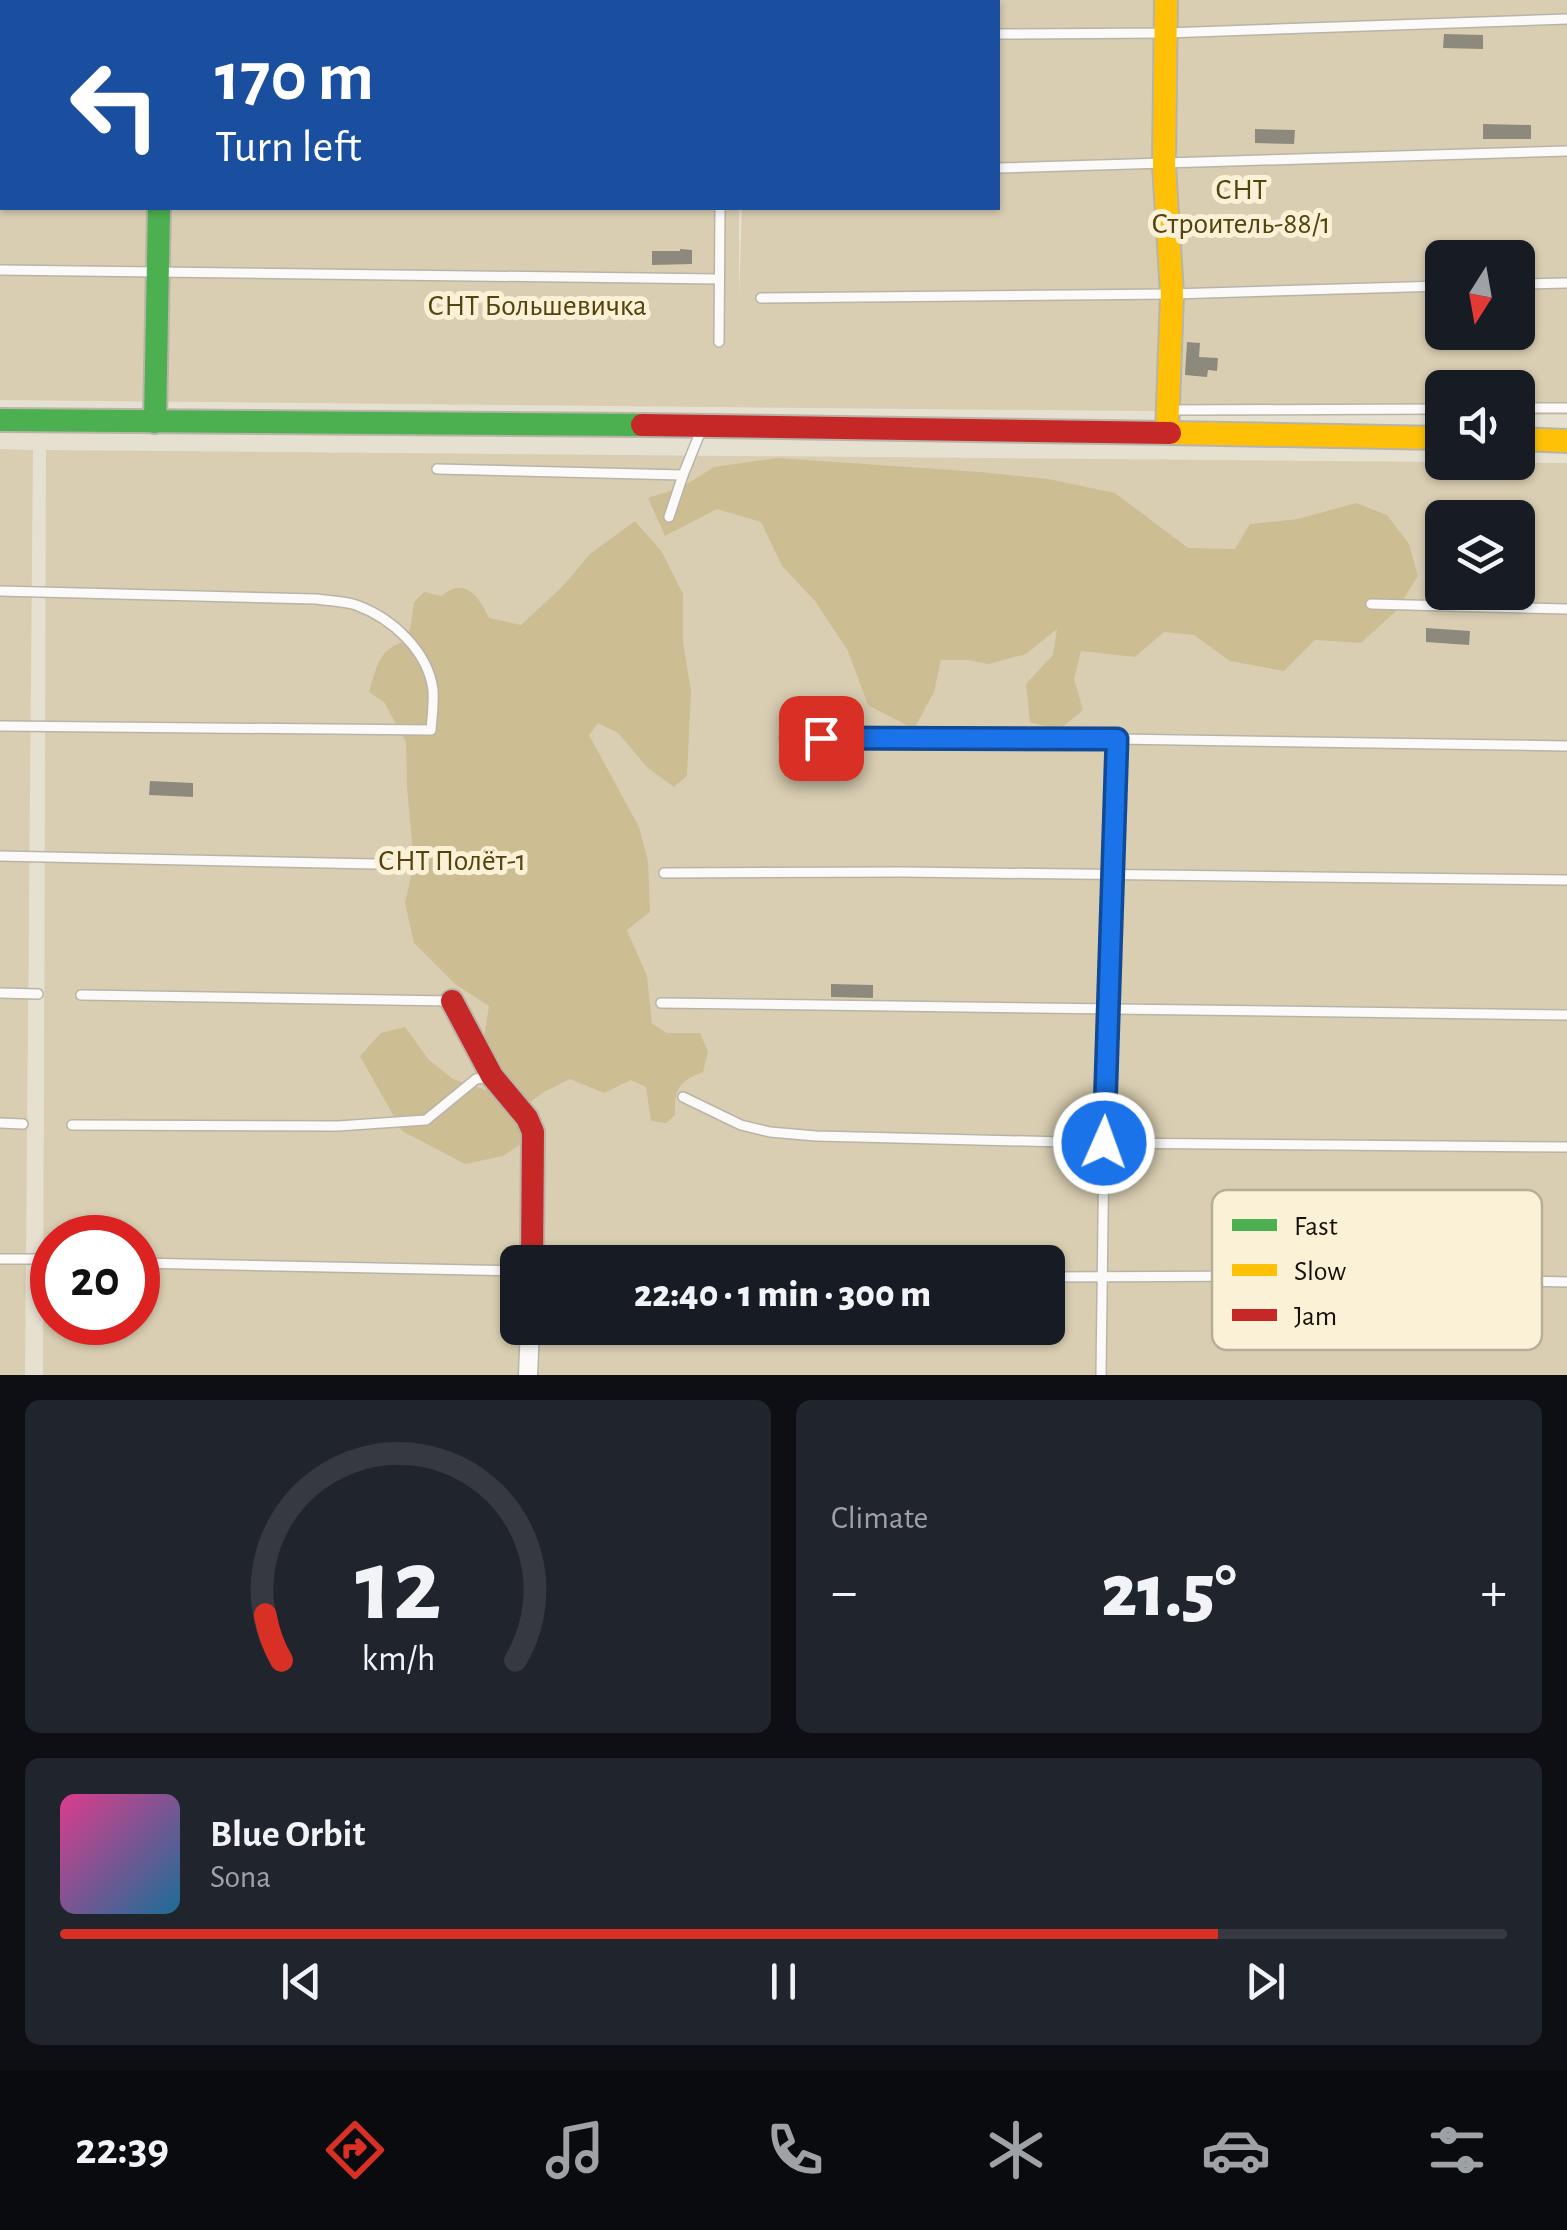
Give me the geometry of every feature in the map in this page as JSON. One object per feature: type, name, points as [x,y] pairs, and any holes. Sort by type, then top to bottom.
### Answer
[{"type":"street","points":[[1166,0],[1164,165],[1172,294],[1168,421]]},
{"type":"street","points":[[155,422],[159,210]]},
{"type":"street","points":[[0,420],[703,426],[1168,421],[1425,437]]},
{"type":"street","points":[[1535,440],[1567,440]]},
{"type":"street","points":[[452,1001],[492,1076],[527,1118],[533,1132],[532,1245]]},
{"type":"street","points":[[528,1375],[529,1345]]},
{"type":"lane","points":[[1000,34],[1166,33],[1567,18]]},
{"type":"lane","points":[[1000,168],[1567,151]]},
{"type":"lane","points":[[719,342],[720,210]]},
{"type":"lane","points":[[0,270],[719,279]]},
{"type":"lane","points":[[1535,284],[1567,283]]},
{"type":"lane","points":[[761,298],[1172,294],[1425,287]]},
{"type":"lane","points":[[1535,408],[1567,408]]},
{"type":"lane","points":[[1168,421],[1425,409]]},
{"type":"lane","points":[[669,516],[703,426]]},
{"type":"lane","points":[[437,468],[682,475]]},
{"type":"lane","points":[[0,591],[316,599],[354,605],[373,614],[416,647],[428,668],[433,693],[430,730],[0,726]]},
{"type":"lane","points":[[1370,604],[1567,610]]},
{"type":"lane","points":[[784,738],[1567,746]]},
{"type":"lane","points":[[1101,1375],[1117,739]]},
{"type":"lane","points":[[0,856],[424,865]]},
{"type":"lane","points":[[664,873],[1567,880]]},
{"type":"lane","points":[[0,994],[38,994]]},
{"type":"lane","points":[[81,995],[452,1001]]},
{"type":"lane","points":[[661,1002],[1567,1015]]},
{"type":"lane","points":[[72,1125],[338,1126],[426,1120],[476,1079],[492,1076]]},
{"type":"lane","points":[[683,1097],[741,1125],[816,1136],[1567,1147]]},
{"type":"lane","points":[[0,1123],[22,1124]]},
{"type":"lane","points":[[0,1259],[30,1259]]},
{"type":"lane","points":[[160,1263],[500,1272]]},
{"type":"lane","points":[[1065,1277],[1212,1277]]},
{"type":"lane","points":[[1542,1281],[1567,1282]]},
{"type":"green space","name":"СНТ Строитель-88/1","points":[[1000,0],[1567,0],[1567,415],[1535,415],[1535,370],[1425,370],[1425,414],[0,400],[0,210],[739,210],[739,296],[742,210],[1000,210]]},
{"type":"green space","points":[[0,449],[33,450],[25,1375],[0,1375]]},
{"type":"green space","name":"СНТ Полёт-1","points":[[46,450],[1425,462],[1425,480],[1535,480],[1535,463],[1567,463],[1567,1375],[43,1375],[43,1345],[160,1345],[160,1215],[44,1215]]},
{"type":"green space","points":[[777,458],[1048,479],[1115,493],[1188,548],[1235,549],[1250,524],[1298,519],[1356,503],[1387,515],[1409,544],[1418,576],[1396,611],[1361,643],[1315,640],[1284,671],[1230,661],[1194,635],[1164,632],[1135,657],[1081,651],[1074,679],[1083,710],[1059,730],[1030,722],[1026,684],[1053,655],[1057,629],[1026,654],[988,664],[941,660],[934,692],[914,729],[868,705],[848,651],[815,601],[782,566],[761,522],[717,509],[665,536],[648,498],[682,487],[714,467]]},
{"type":"green space","points":[[635,521],[662,552],[683,594],[683,643],[691,690],[687,776],[674,787],[648,768],[618,733],[598,723],[589,735],[639,827],[648,861],[650,912],[627,930],[647,976],[652,1024],[667,1033],[700,1033],[708,1052],[703,1072],[680,1087],[675,1115],[666,1123],[651,1121],[646,1087],[631,1080],[604,1093],[570,1079],[525,1106],[483,1044],[489,1006],[455,984],[414,943],[405,903],[414,863],[406,742],[384,702],[369,692],[384,654],[406,641],[414,602],[424,592],[442,596],[450,590],[465,588],[481,603],[489,618],[521,625],[590,554]]},
{"type":"green space","points":[[405,1027],[429,1060],[453,1079],[503,1096],[525,1141],[503,1156],[465,1164],[402,1131],[360,1056],[381,1033]]},
{"type":"building","points":[[1444,34],[1483,35],[1483,49],[1443,48]]},
{"type":"building","points":[[1483,124],[1531,125],[1531,139],[1483,139]]},
{"type":"building","points":[[1255,129],[1295,130],[1294,144],[1255,143]]},
{"type":"building","points":[[692,250],[692,264],[652,265],[652,251]]},
{"type":"building","points":[[1187,342],[1200,343],[1199,357],[1218,358],[1217,371],[1208,370],[1207,377],[1185,375]]},
{"type":"building","points":[[1426,628],[1470,631],[1469,645],[1426,642]]},
{"type":"building","points":[[150,781],[193,783],[193,797],[149,795]]},
{"type":"building","points":[[831,984],[873,985],[873,998],[831,997]]},
{"type":"traffic: fast","points":[[155,422],[159,210]]},
{"type":"traffic: fast","points":[[0,420],[642,425]]},
{"type":"traffic: slow","points":[[1166,0],[1164,165],[1172,294],[1167,432]]},
{"type":"traffic: slow","points":[[1170,433],[1425,438]]},
{"type":"traffic: slow","points":[[1535,440],[1567,441]]},
{"type":"traffic: jam","points":[[642,425],[1170,433]]},
{"type":"traffic: jam","points":[[452,1001],[492,1076],[527,1118],[533,1132],[532,1245]]},
{"type":"route","points":[[821,738],[1117,739],[1104,1143]]},
{"type":"park label","name":"СНТ Большевичка","points":[[537,305]]}]
